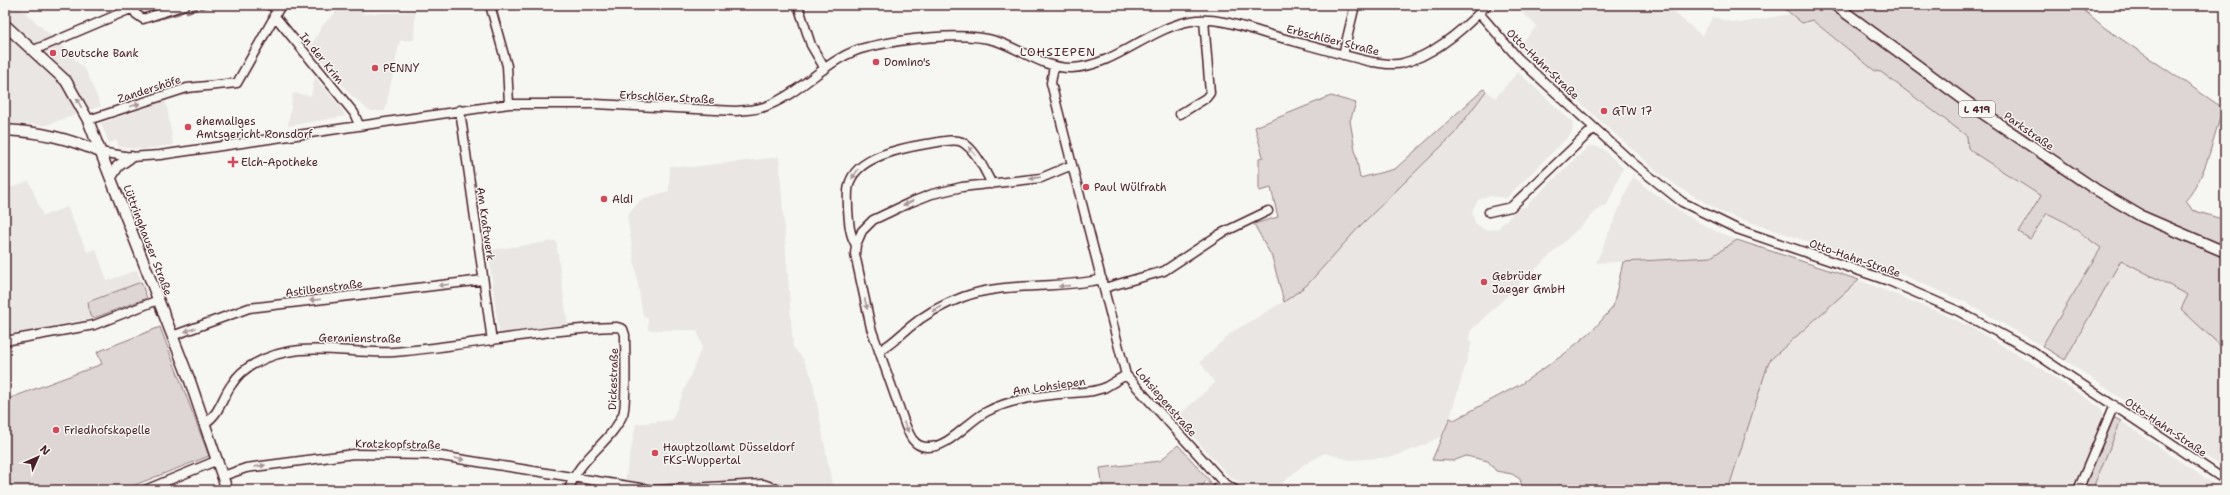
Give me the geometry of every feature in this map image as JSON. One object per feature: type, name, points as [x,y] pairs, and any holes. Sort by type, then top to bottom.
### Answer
[{"type":"main road","name":"Parkstraße","points":[[1835,5],[1978,110],[2089,186],[2141,216],[2225,252]]},
{"type":"main road","name":"Lüttringhauser Straße","points":[[5,25],[34,50],[69,85],[88,120],[205,423],[227,490]]},
{"type":"main road","points":[[5,130],[32,131],[57,136],[100,152]]},
{"type":"main road","points":[[111,177],[118,166],[131,157]]},
{"type":"street","points":[[137,7],[136,14],[142,19],[185,5]]},
{"type":"street","points":[[268,5],[277,10]]},
{"type":"street","points":[[490,5],[507,66],[509,104]]},
{"type":"street","points":[[798,5],[811,45],[825,69]]},
{"type":"street","points":[[1343,55],[1355,5]]},
{"type":"street","name":"Erbschlöer Straße","points":[[100,152],[131,157],[172,153],[509,104],[595,104],[736,111],[769,106],[790,94],[844,57],[865,47],[887,43],[957,37],[981,38],[996,42],[1054,66],[1071,68],[1087,66],[1170,28],[1191,21],[1204,20],[1229,24],[1343,55],[1389,64],[1403,63],[1443,44],[1480,9],[1487,5]]},
{"type":"street","points":[[34,50],[137,7]]},
{"type":"street","name":"Otto-Hahn-Straße","points":[[1480,9],[1518,58],[1656,183],[1699,212],[1737,229],[1922,294],[2019,343],[2225,480]]},
{"type":"street","name":"Zandershöfe","points":[[88,120],[187,88],[231,86],[237,83],[248,67],[277,10]]},
{"type":"street","name":"In der Krim","points":[[277,10],[354,113],[359,125]]},
{"type":"street","points":[[1180,114],[1206,98],[1210,93],[1204,20]]},
{"type":"street","name":"Lohsiepenstraße","points":[[1054,66],[1051,83],[1126,375],[1222,482],[1235,490]]},
{"type":"street","name":"Am Kraftwerk","points":[[460,110],[492,341]]},
{"type":"street","points":[[1489,212],[1511,207],[1594,128]]},
{"type":"street","name":"Am Lohsiepen","points":[[992,184],[972,148],[960,141],[913,146],[877,157],[859,168],[849,184],[850,223],[852,239],[856,245],[859,276],[879,351],[909,434],[918,444],[925,447],[940,444],[986,412],[1008,403],[1093,391],[1104,388],[1126,375]]},
{"type":"street","points":[[856,245],[862,231],[873,220],[932,194],[962,187],[1041,178],[1072,165]]},
{"type":"street","points":[[1104,288],[1164,271],[1220,234],[1268,211]]},
{"type":"street","points":[[879,351],[888,347],[923,318],[964,297],[995,290],[1069,286],[1102,279]]},
{"type":"street","name":"Astilbenstraße","points":[[172,336],[249,308],[483,280]]},
{"type":"street","points":[[5,341],[94,325],[158,300]]},
{"type":"street","name":"Geranienstraße","points":[[205,423],[216,414],[232,384],[241,373],[254,364],[275,355],[293,350],[319,348],[393,352],[617,327]]},
{"type":"street","name":"Dickestraße","points":[[569,490],[573,477],[619,424],[624,412],[625,334],[623,329],[617,327]]},
{"type":"street","name":"Otto-Hahn-Straße","points":[[2078,490],[2114,406]]},
{"type":"street","name":"Kratzkopfstraße","points":[[223,476],[246,468],[354,454],[441,456],[654,490],[763,484],[780,490]]},
{"type":"street","points":[[145,490],[218,460]]},
{"type":"street","points":[[1216,490],[1222,482]]},
{"type":"shaded area","points":[[5,5],[16,5],[63,46],[86,71],[101,106],[46,125],[5,123]]},
{"type":"shaded area","points":[[337,5],[365,5],[362,14],[415,12],[414,40],[400,40],[385,111],[371,111],[367,109],[350,94],[310,47],[323,25],[335,13]]},
{"type":"shaded area","points":[[1514,5],[1665,5],[1702,36],[1713,17],[1741,23],[1790,14],[1802,23],[1811,20],[1875,71],[1881,72],[1967,136],[1968,148],[1971,151],[2041,196],[2019,232],[2031,239],[2047,213],[2067,223],[2101,248],[2042,346],[1967,303],[1882,266],[1723,213],[1677,186],[1659,173],[1518,47],[1537,26]]},
{"type":"shaded area","points":[[1780,5],[2078,5],[2105,28],[2223,108],[2209,156],[2199,180],[2186,200],[2192,210],[2225,220],[2225,350],[2181,309],[2188,295],[2121,260],[2065,360],[2042,346],[2101,248],[2067,223],[2047,213],[2030,239],[2019,232],[2041,196],[1971,151],[1968,148],[1967,136],[1881,72],[1875,71],[1812,20],[1802,23]]},
{"type":"shaded area","points":[[1518,72],[1573,123],[1572,133],[1506,198],[1490,196],[1478,200],[1472,211],[1475,223],[1485,230],[1497,229],[1519,208],[1525,207],[1588,147],[1593,146],[1602,148],[1623,168],[1607,205],[1602,206],[1471,330],[1468,340],[1472,342],[1450,418],[1441,436],[1422,446],[1392,457],[1350,460],[1325,453],[1303,465],[1281,484],[1280,490],[1260,490],[1231,478],[1176,418],[1215,383],[1200,362],[1231,333],[1283,302],[1307,285],[1359,227],[1454,134],[1486,91],[1495,98]]},
{"type":"shaded area","points":[[315,77],[343,111],[345,116],[288,126],[293,93],[311,96]]},
{"type":"shaded area","points":[[1484,89],[1486,91],[1454,134],[1359,227],[1307,285],[1284,302],[1272,257],[1254,224],[1278,217],[1271,188],[1259,191],[1259,158],[1263,157],[1255,127],[1331,96],[1356,103],[1350,121],[1360,178],[1395,169]]},
{"type":"shaded area","points":[[166,101],[173,145],[144,149],[119,147],[117,140],[109,143],[101,123]]},
{"type":"shaded area","points":[[779,157],[793,347],[803,359],[812,377],[833,490],[651,490],[650,485],[625,481],[636,424],[672,420],[702,347],[697,330],[648,330],[648,319],[643,316],[627,215],[642,199],[669,191],[670,166],[692,167]]},
{"type":"shaded area","points":[[1633,176],[1649,190],[1686,215],[1709,228],[1737,240],[1711,257],[1596,263]]},
{"type":"shaded area","points":[[29,181],[43,216],[67,207],[87,252],[96,249],[107,281],[137,270],[147,298],[94,318],[5,335],[5,190]]},
{"type":"shaded area","points":[[1737,240],[1859,280],[1769,361],[1728,490],[1583,490],[1561,485],[1537,490],[1525,490],[1522,487],[1520,479],[1512,474],[1496,471],[1488,461],[1466,456],[1453,461],[1432,460],[1450,418],[1454,420],[1521,384],[1563,355],[1594,329],[1613,307],[1623,262],[1711,257]]},
{"type":"shaded area","points":[[556,241],[568,327],[499,333],[490,264],[491,250]]},
{"type":"shaded area","points":[[2121,259],[2189,295],[2205,330],[2225,350],[2225,469],[2065,360]]},
{"type":"shaded area","points":[[1859,280],[1941,313],[1972,328],[2042,369],[2099,407],[2103,413],[2102,419],[2072,490],[1728,490],[1769,361]]},
{"type":"shaded area","points":[[141,282],[147,298],[94,318],[90,316],[88,302]]},
{"type":"shaded area","points":[[160,327],[209,456],[122,490],[5,490],[5,400],[102,364],[97,352]]},
{"type":"shaded area","points":[[2115,418],[2121,421],[2092,490],[2082,490],[2111,421]]},
{"type":"shaded area","points":[[2121,421],[2222,490],[2092,490]]},
{"type":"shaded area","points":[[1178,445],[1211,482],[1210,484],[1206,481],[1199,490],[1103,490],[1100,468],[1160,461]]},
{"type":"waterway","points":[[201,8],[214,5]]},
{"type":"waterway","points":[[187,12],[197,9]]},
{"type":"waterway","points":[[162,18],[180,13]]},
{"type":"waterway","points":[[151,20],[159,19]]},
{"type":"place","name":"Deutsche Bank","points":[[53,53]]},
{"type":"place","name":"Domino's","points":[[876,62]]},
{"type":"place","name":"PENNY","points":[[375,68]]},
{"type":"place","name":"GTW 17","points":[[1604,111]]},
{"type":"place","name":"ehemaliges Amtsgericht Ronsdorf","points":[[188,127]]},
{"type":"place","name":"Elch-Apotheke","points":[[233,162]]},
{"type":"place","name":"Paul Wülfrath","points":[[1086,187]]},
{"type":"place","name":"Aldi","points":[[604,199]]},
{"type":"place","name":"Gebrüder Jaeger GmbH","points":[[1484,282]]},
{"type":"place","name":"Friedhofskapelle","points":[[56,430]]},
{"type":"place","name":"Hauptzollamt Düsseldorf FKS-Wuppertal","points":[[655,453]]},
{"type":"district","name":"LOHSIEPEN","points":[[1058,52]]}]
